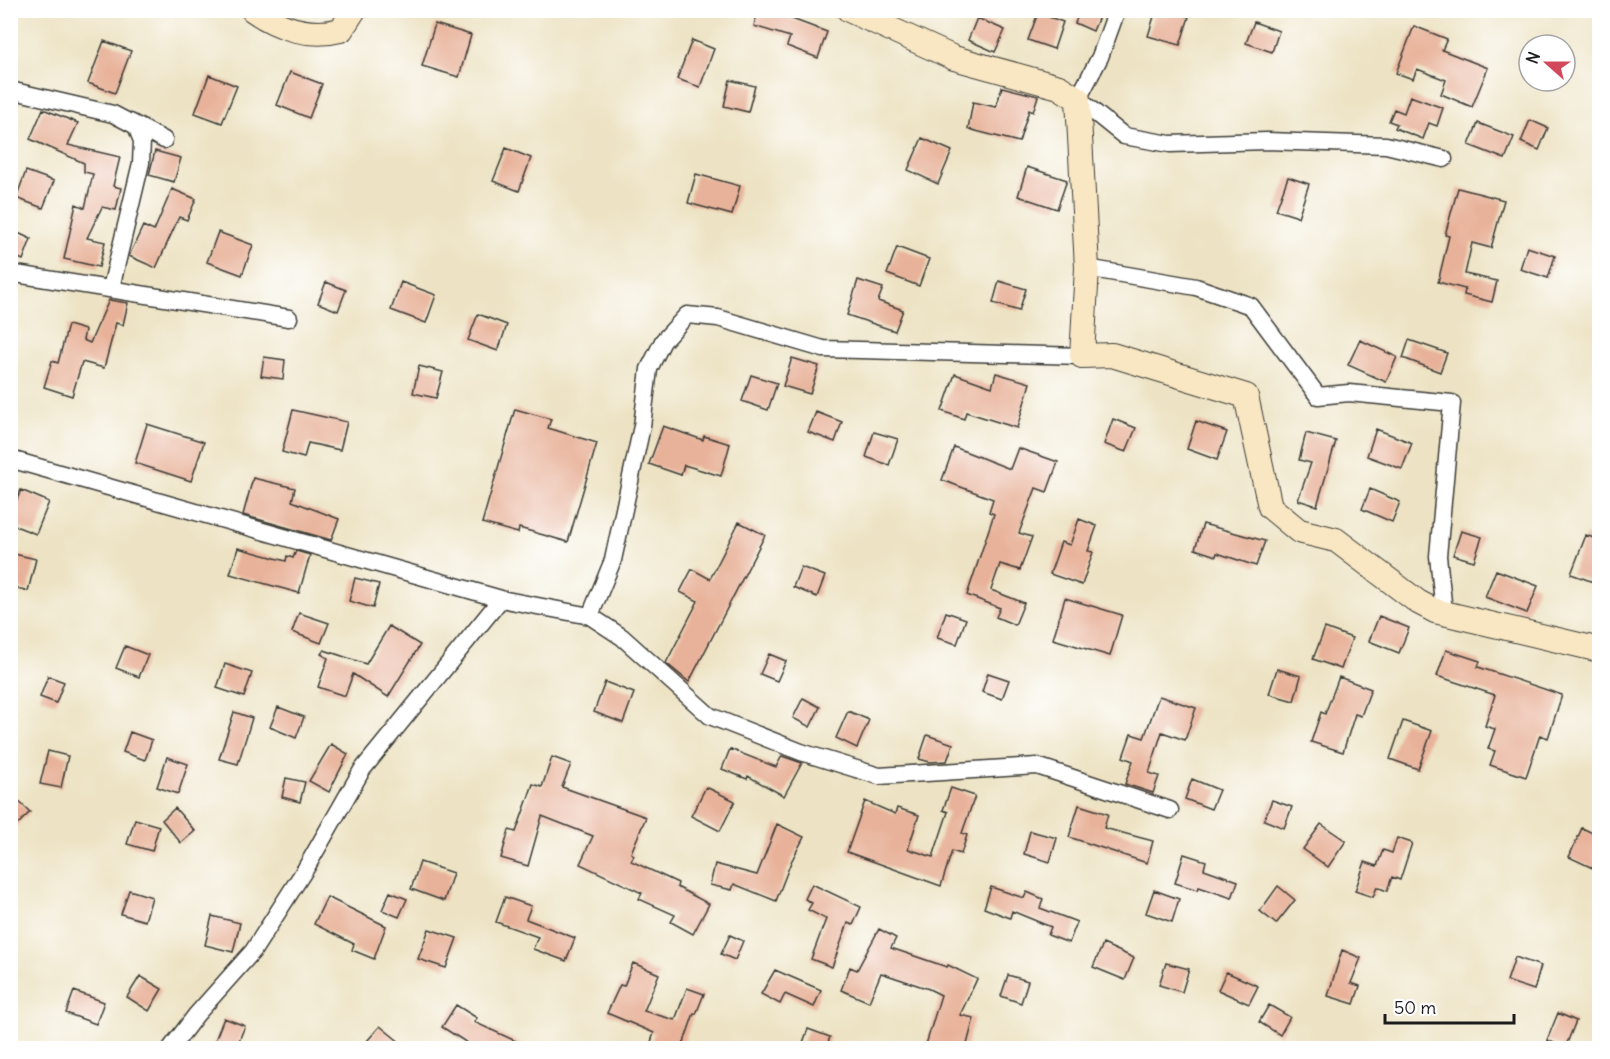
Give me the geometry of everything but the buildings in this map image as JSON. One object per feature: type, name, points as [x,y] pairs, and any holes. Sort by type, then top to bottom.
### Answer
[{"type":"main road","points":[[253,10],[292,30],[323,35],[341,30],[354,10]]},
{"type":"main road","points":[[849,10],[954,58],[1059,87],[1078,99],[1088,268],[1082,356],[1112,355],[1246,396],[1270,507],[1299,531],[1336,540],[1418,602],[1436,611],[1444,611],[1599,650]]},
{"type":"street","points":[[1117,10],[1100,57],[1078,99],[1124,136],[1170,144],[1267,141],[1386,145],[1444,159]]},
{"type":"street","points":[[10,90],[113,114],[164,140]]},
{"type":"street","points":[[111,288],[141,163],[141,141],[136,126],[123,119]]},
{"type":"street","points":[[1088,268],[1196,287],[1251,306],[1318,396],[1349,393],[1452,403],[1438,556],[1444,611]]},
{"type":"street","points":[[10,273],[111,288],[189,304],[230,306],[289,318]]},
{"type":"street","points":[[590,616],[613,560],[642,426],[650,369],[663,341],[687,315],[718,318],[823,349],[1082,356]]},
{"type":"street","points":[[10,459],[501,599],[590,616],[622,637],[710,716],[801,752],[879,776],[1037,766],[1170,810]]},
{"type":"street","points":[[171,1048],[196,1014],[253,951],[306,868],[362,770],[501,599]]}]
